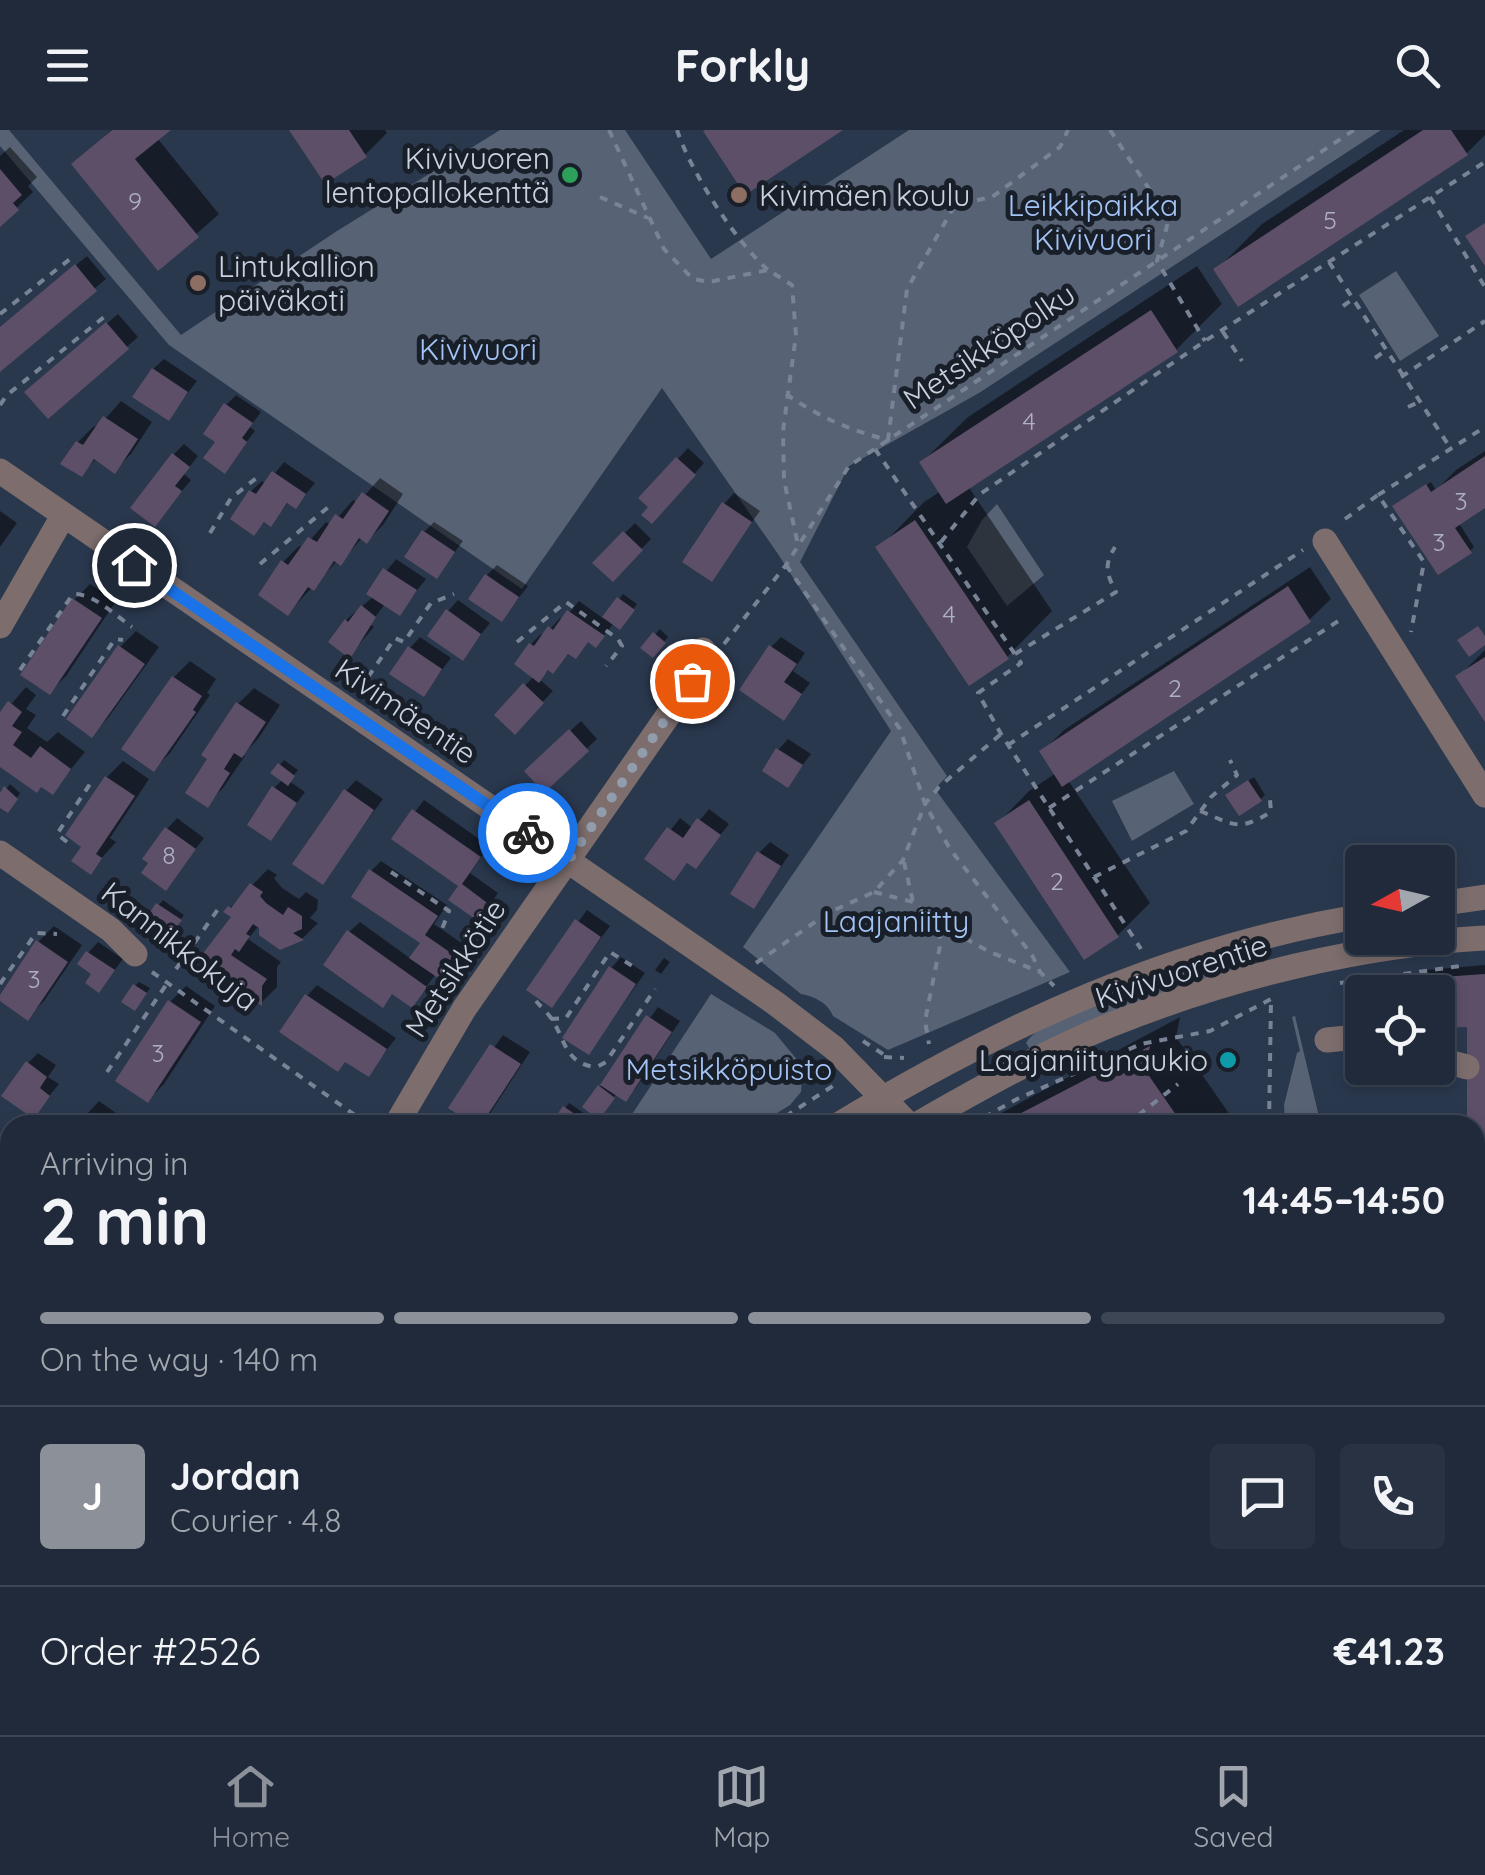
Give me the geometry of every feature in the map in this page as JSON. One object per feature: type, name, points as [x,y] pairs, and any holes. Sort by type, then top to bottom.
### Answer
[{"type":"street","name":"Kivimäentie","points":[[0,471],[775,1003],[834,1048],[902,1115]]},
{"type":"street","points":[[0,626],[63,516]]},
{"type":"street","points":[[1314,545],[1485,795]]},
{"type":"street","name":"Metsikkötie","points":[[402,1115],[464,1009],[692,681],[703,650]]},
{"type":"street","name":"Kannikkokuja","points":[[0,853],[111,930],[136,954]]},
{"type":"street","points":[[1455,901],[1485,897]]},
{"type":"street","name":"Kivivuorentie","points":[[855,1115],[1103,987],[1256,937],[1345,919]]},
{"type":"street","name":"Kivivuorentie","points":[[931,1115],[1112,1024],[1202,993],[1310,964],[1403,947],[1485,938]]},
{"type":"street","points":[[1327,1040],[1345,1038]]},
{"type":"street","points":[[1455,1064],[1467,1067]]},
{"type":"path","points":[[609,130],[664,249],[693,279],[709,282],[768,270]]},
{"type":"path","points":[[678,130],[685,152],[748,252],[792,285],[796,335],[786,394],[784,480],[798,545]]},
{"type":"path","points":[[786,394],[819,417],[888,440],[907,289],[916,272],[955,206],[992,197],[1060,147],[1068,130]]},
{"type":"path","points":[[1110,130],[1169,219],[1157,261],[1205,341]]},
{"type":"path","name":"Metsikköpolku","points":[[703,650],[728,643],[786,565],[849,466],[1354,130]]},
{"type":"path","points":[[941,542],[980,494],[1205,341],[1484,165]]},
{"type":"path","points":[[600,197],[648,218]]},
{"type":"path","points":[[1430,197],[1485,286]]},
{"type":"path","points":[[0,314],[70,259]]},
{"type":"path","points":[[1329,262],[1451,449]]},
{"type":"path","points":[[1344,306],[1353,299]]},
{"type":"path","points":[[0,405],[7,394],[109,313]]},
{"type":"path","points":[[1401,376],[1485,321]]},
{"type":"path","points":[[1222,330],[1242,361]]},
{"type":"path","points":[[1375,358],[1386,352]]},
{"type":"path","points":[[1408,407],[1419,402]]},
{"type":"path","points":[[1345,518],[1485,427]]},
{"type":"path","points":[[876,448],[1021,663],[978,693],[1142,950]]},
{"type":"path","points":[[210,533],[231,498],[259,476]]},
{"type":"path","points":[[1378,495],[1424,562],[1412,640]]},
{"type":"path","points":[[260,564],[332,504]]},
{"type":"path","points":[[1008,745],[1314,545]]},
{"type":"path","points":[[1014,654],[1116,592],[1107,574],[1106,561],[1116,547]]},
{"type":"path","points":[[786,565],[900,729],[925,804],[950,848],[1054,986]]},
{"type":"path","points":[[20,670],[73,594],[81,593],[132,627]]},
{"type":"path","points":[[355,695],[395,638],[404,642],[431,603],[454,594]]},
{"type":"path","points":[[518,642],[566,602],[622,646],[606,666]]},
{"type":"path","points":[[1049,808],[1347,616]]},
{"type":"path","points":[[64,716],[116,639],[123,640]]},
{"type":"path","points":[[753,966],[828,913],[874,892],[903,860],[925,804],[939,786],[1001,734]]},
{"type":"path","points":[[1094,876],[1186,831],[1211,797],[1237,775],[1230,760]]},
{"type":"path","points":[[66,842],[57,834],[92,780]]},
{"type":"path","points":[[1200,811],[1248,826],[1271,812],[1270,800]]},
{"type":"path","points":[[903,860],[913,902]]},
{"type":"path","points":[[390,872],[449,912],[442,929]]},
{"type":"path","points":[[874,892],[913,902],[937,923],[990,952],[1040,972]]},
{"type":"path","points":[[176,969],[220,906]]},
{"type":"path","points":[[929,1046],[925,1022],[941,941],[937,923]]},
{"type":"path","points":[[0,984],[36,933],[57,934]]},
{"type":"path","points":[[551,1019],[566,1018],[610,952],[634,966]]},
{"type":"path","name":"Kannikkokuja","points":[[136,954],[167,983],[355,1115]]},
{"type":"path","points":[[1332,984],[1466,965]]},
{"type":"path","points":[[108,1072],[167,983]]},
{"type":"path","points":[[536,1001],[551,1019],[561,1044],[582,1062],[598,1066],[606,1062],[655,989]]},
{"type":"path","points":[[988,1115],[1141,1044],[1210,1031],[1286,994]]},
{"type":"path","points":[[1269,1115],[1271,999]]},
{"type":"path","points":[[788,1115],[858,1072]]},
{"type":"path","points":[[1139,1115],[1178,1084]]},
{"type":"green space","name":"Kivivuori","points":[[0,130],[9,130],[181,335],[337,231],[500,130],[625,130],[711,259],[909,130],[1381,130],[979,393],[849,466],[800,562],[947,776],[935,789],[1070,972],[888,1050],[833,1016],[820,1001],[801,994],[743,947],[891,731],[778,554],[662,388],[522,589],[169,345],[0,146]]},
{"type":"green space","points":[[1396,271],[1439,336],[1400,361],[1359,295]]},
{"type":"green space","points":[[997,504],[1044,575],[1007,606],[967,547],[982,520]]},
{"type":"green space","points":[[1174,771],[1194,804],[1132,841],[1112,801]]},
{"type":"green space","points":[[1251,953],[1254,966],[1030,1049],[1026,1043],[1038,1031],[1093,1005]]},
{"type":"green space","name":"Metsikköpuisto","points":[[711,994],[775,1033],[803,1067],[801,1092],[774,1115],[632,1115]]},
{"type":"green space","points":[[1295,1016],[1319,1115],[1284,1115],[1300,1051],[1292,1017]]},
{"type":"building","points":[[112,130],[171,130],[135,159],[199,237],[158,271],[71,164]]},
{"type":"building","points":[[289,130],[349,130],[367,157],[325,184]]},
{"type":"building","points":[[705,130],[843,130],[745,195]]},
{"type":"building","points":[[1423,130],[1451,130],[1468,155],[1238,307],[1213,269]]},
{"type":"building","points":[[0,169],[22,195],[13,203],[19,210],[0,227]]},
{"type":"building","points":[[1485,223],[1485,266],[1465,236]]},
{"type":"building","points":[[75,264],[97,291],[0,372],[0,327]]},
{"type":"building","points":[[1151,310],[1178,352],[946,504],[919,462]]},
{"type":"building","points":[[106,322],[129,349],[48,419],[24,392]]},
{"type":"building","points":[[152,368],[188,392],[169,421],[132,397]]},
{"type":"building","points":[[224,403],[253,423],[242,438],[247,442],[225,474],[203,458],[215,442],[203,434]]},
{"type":"building","points":[[103,416],[138,439],[115,474],[94,459],[82,477],[60,464],[76,441],[83,445]]},
{"type":"building","points":[[172,453],[190,467],[175,486],[182,491],[155,527],[130,508]]},
{"type":"building","points":[[1485,456],[1485,508],[1455,528],[1472,553],[1438,575],[1392,506],[1426,484],[1431,492]]},
{"type":"building","points":[[676,457],[696,475],[652,524],[641,515],[648,507],[638,498]]},
{"type":"building","points":[[272,471],[306,494],[296,509],[287,503],[271,527],[264,522],[254,536],[230,519],[249,490],[256,494]]},
{"type":"building","points":[[362,492],[389,511],[367,544],[359,538],[341,566],[334,561],[314,591],[308,587],[288,616],[258,595],[281,560],[288,565],[308,537],[317,542],[335,514],[343,519]]},
{"type":"building","points":[[722,502],[752,522],[712,582],[682,562]]},
{"type":"building","points":[[915,520],[1009,659],[969,686],[875,547]]},
{"type":"building","points":[[422,530],[455,552],[437,579],[404,557]]},
{"type":"building","points":[[623,531],[643,550],[613,582],[592,563]]},
{"type":"building","points":[[383,568],[417,590],[400,616],[366,594]]},
{"type":"building","points":[[485,574],[519,597],[502,622],[468,599]]},
{"type":"building","points":[[1288,586],[1311,622],[1062,787],[1039,751]]},
{"type":"building","points":[[617,597],[635,610],[620,630],[602,617]]},
{"type":"building","points":[[72,598],[102,618],[50,695],[20,675]]},
{"type":"building","points":[[361,605],[376,617],[350,659],[328,642]]},
{"type":"building","points":[[446,609],[481,634],[463,661],[427,636]]},
{"type":"building","points":[[567,610],[605,636],[596,648],[588,642],[576,659],[568,654],[553,674],[548,670],[539,683],[514,664],[548,626],[553,630]]},
{"type":"building","points":[[1478,626],[1485,636],[1485,645],[1469,657],[1457,640]]},
{"type":"building","points":[[653,632],[666,643],[653,658],[640,648]]},
{"type":"building","points":[[118,645],[145,664],[92,738],[66,719]]},
{"type":"building","points":[[769,645],[797,664],[784,682],[802,694],[784,721],[739,690]]},
{"type":"building","points":[[408,646],[442,669],[424,697],[389,674]]},
{"type":"building","points":[[1485,657],[1485,722],[1455,676]]},
{"type":"building","points":[[172,676],[202,696],[193,710],[196,712],[154,772],[121,749]]},
{"type":"building","points":[[523,683],[544,703],[515,735],[494,715]]},
{"type":"building","points":[[8,701],[22,712],[12,726],[22,732],[13,745],[31,758],[40,746],[71,769],[53,795],[41,787],[37,793],[0,767],[0,712]]},
{"type":"building","points":[[236,702],[266,722],[242,758],[234,753],[224,769],[230,773],[208,808],[185,793],[207,759],[201,755]]},
{"type":"building","points":[[569,729],[589,751],[544,793],[524,771]]},
{"type":"building","points":[[776,748],[803,765],[788,788],[762,771]]},
{"type":"building","points":[[278,763],[295,776],[288,786],[270,773]]},
{"type":"building","points":[[105,776],[135,796],[96,854],[102,858],[91,875],[71,861],[81,847],[65,835]]},
{"type":"building","points":[[1248,780],[1262,801],[1239,816],[1225,795]]},
{"type":"building","points":[[4,786],[18,799],[8,813],[0,808]]},
{"type":"building","points":[[272,786],[297,803],[271,841],[247,825]]},
{"type":"building","points":[[344,789],[374,810],[323,885],[292,864]]},
{"type":"building","points":[[1029,800],[1119,937],[1084,960],[994,823]]},
{"type":"building","points":[[412,809],[481,857],[462,884],[490,905],[478,921],[448,900],[458,886],[391,839]]},
{"type":"building","points":[[697,818],[721,835],[696,869],[687,863],[674,881],[644,859],[667,827],[683,838]]},
{"type":"building","points":[[165,827],[196,849],[166,891],[141,873],[148,863],[142,859]]},
{"type":"building","points":[[757,851],[781,866],[754,909],[730,894]]},
{"type":"building","points":[[369,869],[438,916],[425,935],[454,955],[438,978],[409,958],[420,943],[351,897]]},
{"type":"building","points":[[250,883],[263,892],[260,896],[266,903],[283,915],[288,907],[302,916],[302,929],[293,933],[304,940],[280,950],[259,935],[259,928],[253,924],[239,952],[235,949],[231,955],[267,979],[262,986],[262,1006],[197,961],[231,917],[223,912],[228,906],[231,908]]},
{"type":"building","points":[[156,903],[182,920],[173,932],[148,915]]},
{"type":"building","points":[[575,919],[601,937],[552,1008],[526,990]]},
{"type":"building","points":[[347,930],[427,987],[412,1008],[392,994],[383,1008],[323,965]]},
{"type":"building","points":[[36,940],[68,962],[28,1021],[0,1001],[0,995]]},
{"type":"building","points":[[86,951],[115,970],[99,993],[85,983],[91,974],[77,964]]},
{"type":"building","points":[[609,966],[636,984],[589,1055],[562,1038]]},
{"type":"building","points":[[1485,974],[1485,1115],[1467,1115],[1467,1027],[1455,1027],[1455,976]]},
{"type":"building","points":[[133,984],[147,993],[135,1011],[121,1002]]},
{"type":"building","points":[[305,994],[387,1049],[369,1077],[345,1062],[338,1072],[279,1032]]},
{"type":"building","points":[[168,1000],[201,1022],[148,1103],[115,1081]]},
{"type":"building","points":[[646,1015],[672,1032],[626,1102],[600,1085]]},
{"type":"building","points":[[490,1044],[521,1064],[488,1115],[459,1115],[448,1108]]},
{"type":"building","points":[[1150,1046],[1145,1070],[1176,1115],[1017,1115]]},
{"type":"building","points":[[26,1061],[47,1077],[40,1088],[50,1096],[37,1115],[28,1115],[1,1096]]},
{"type":"building","points":[[598,1085],[615,1098],[603,1115],[592,1115],[582,1107]]},
{"type":"building","points":[[563,1106],[576,1115],[557,1115]]},
{"type":"way so far","points":[[528,833],[568,861],[692,681]]},
{"type":"place","name":"Kivivuoren lentopallokenttä","points":[[570,175]]},
{"type":"place","name":"Kivimäen koulu","points":[[739,195]]},
{"type":"place","name":"Lintukallion päiväkoti","points":[[198,283]]},
{"type":"place","name":"Laajaniitynaukio","points":[[1228,1060]]},
{"type":"route","points":[[134,565],[528,833]]},
{"type":"park label","name":"Leikkipaikka Kivivuori","points":[[1093,222]]},
{"type":"park label","name":"Laajaniitty","points":[[896,921]]}]
